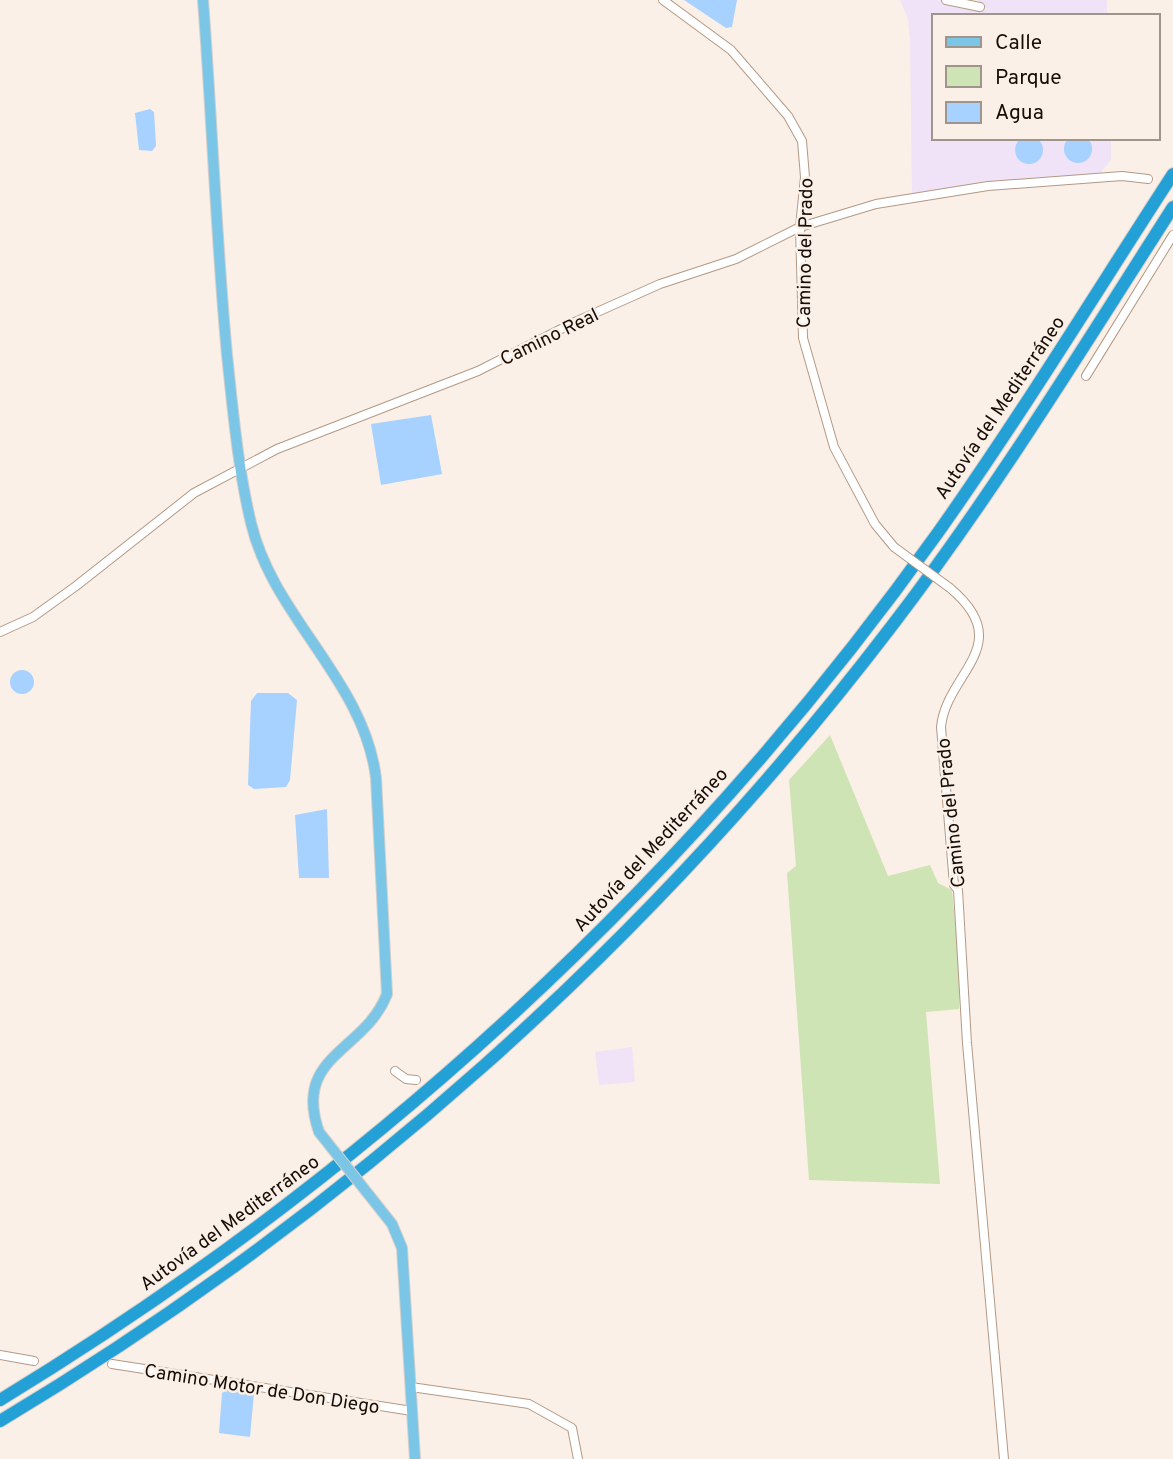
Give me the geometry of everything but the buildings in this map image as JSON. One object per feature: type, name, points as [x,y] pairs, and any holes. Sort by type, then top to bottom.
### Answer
[{"type":"highway","name":"Autovía del Mediterráneo","points":[[0,1400],[165,1294],[328,1174],[466,1058],[638,893],[764,756],[898,586],[997,447],[1173,174]]},
{"type":"highway","name":"Autovía del Mediterráneo","points":[[0,1422],[136,1336],[336,1190],[483,1067],[634,923],[751,798],[890,628],[1018,447],[1173,207]]},
{"type":"main road","points":[[203,0],[222,298],[233,409],[250,523],[260,553],[360,715],[373,748],[387,993],[372,1021],[321,1070],[311,1099],[319,1132],[392,1224],[402,1248],[415,1459]]},
{"type":"street","name":"Camino del Prado","points":[[663,0],[732,50],[797,130],[802,141],[806,177],[800,227],[803,338],[811,377],[834,447],[876,524],[894,547],[950,588],[972,611],[978,638],[972,665],[947,702],[941,727],[954,885],[958,890],[968,1057],[1004,1459]]},
{"type":"street","points":[[946,0],[980,8]]},
{"type":"street","name":"Camino Real","points":[[0,632],[33,617],[194,493],[307,435],[446,384],[625,300],[736,259],[800,227],[876,204],[988,186],[1122,176],[1148,179]]},
{"type":"street","points":[[1086,376],[1173,235]]},
{"type":"street","points":[[395,1070],[406,1079],[416,1080]]},
{"type":"street","points":[[0,1355],[34,1360]]},
{"type":"street","name":"Camino Motor de Don Diego","points":[[113,1364],[412,1411]]},
{"type":"street","points":[[411,1387],[529,1404],[572,1428],[578,1459]]},
{"type":"shaded area","points":[[900,0],[937,0],[979,10],[979,0],[1107,0],[1107,14],[932,14],[932,140],[1111,140],[1111,160],[1099,175],[984,183],[912,195],[908,19]]},
{"type":"shaded area","points":[[632,1047],[635,1082],[599,1085],[595,1052]]},
{"type":"green space","points":[[830,735],[888,876],[930,865],[938,883],[952,890],[960,973],[959,1009],[926,1012],[940,1184],[809,1180],[787,873],[796,866],[789,780]]},
{"type":"water","points":[[684,0],[737,0],[732,27],[726,28]]},
{"type":"water","points":[[150,109],[154,112],[156,146],[152,151],[139,150],[135,113]]},
{"type":"water","points":[[1019,140],[1039,140],[1042,155],[1034,163],[1024,163],[1016,155]]},
{"type":"water","points":[[1067,140],[1089,140],[1091,154],[1083,162],[1073,162],[1065,154]]},
{"type":"water","points":[[431,415],[442,474],[381,485],[371,424]]},
{"type":"water","points":[[22,670],[30,674],[34,682],[30,690],[22,694],[14,690],[10,682],[14,674]]},
{"type":"water","points":[[257,693],[288,693],[297,700],[290,780],[286,787],[254,789],[248,785],[251,701]]},
{"type":"water","points":[[327,809],[329,878],[299,878],[295,815]]},
{"type":"water","points":[[229,1387],[254,1393],[250,1437],[219,1433],[222,1393]]}]
